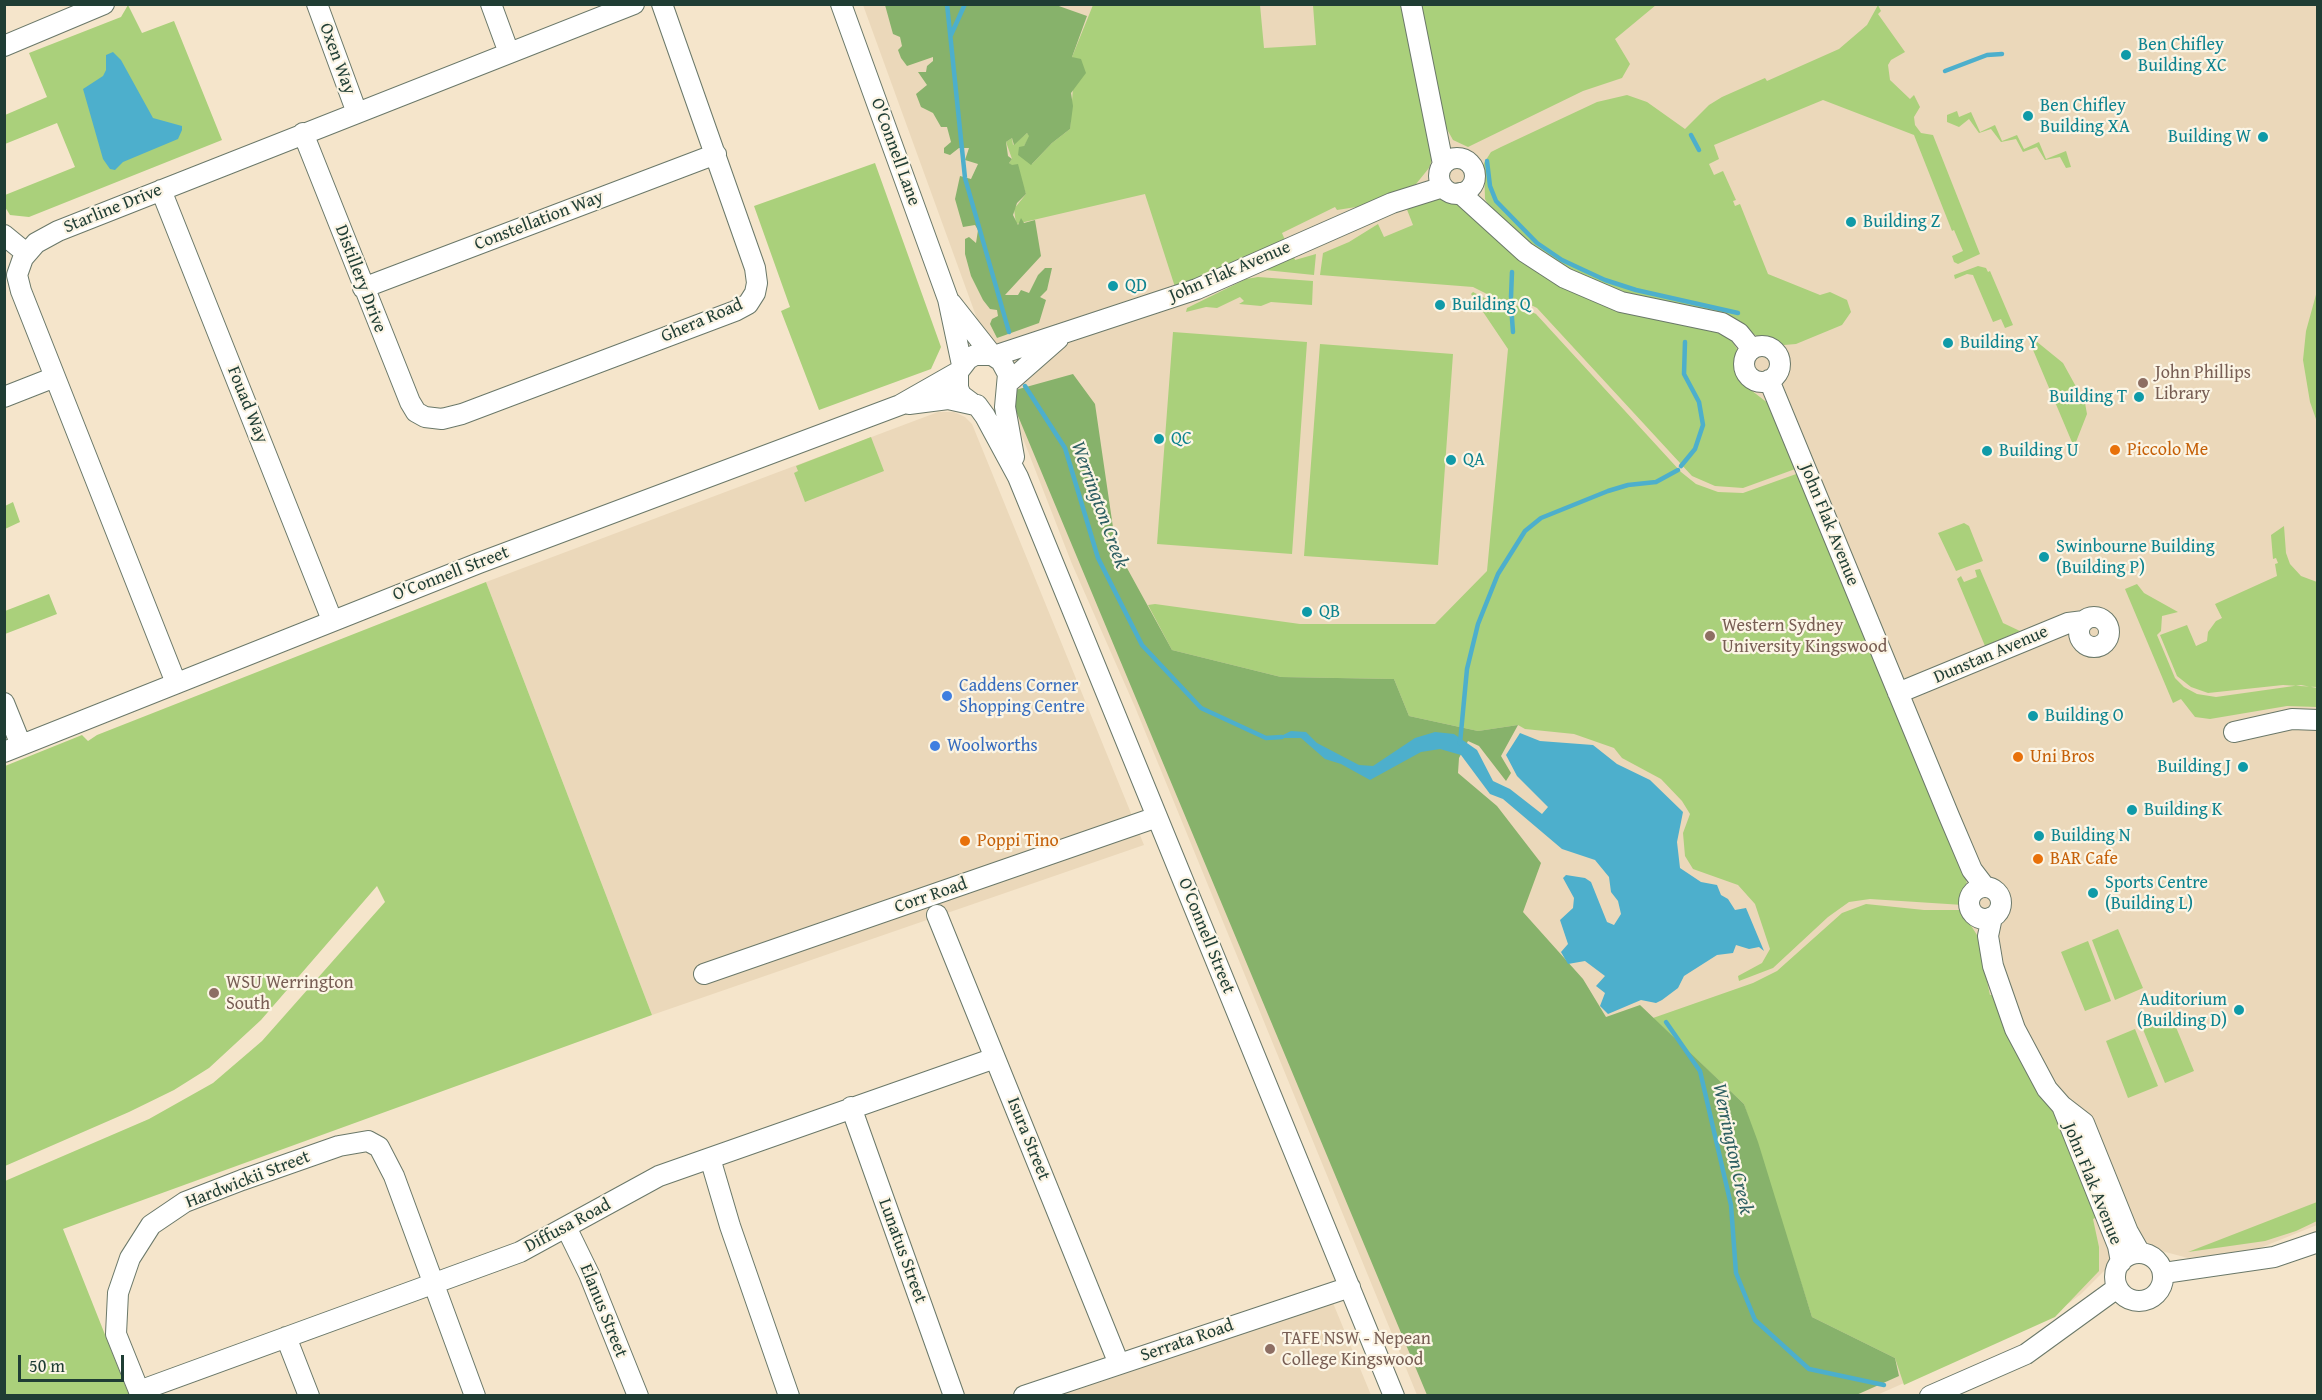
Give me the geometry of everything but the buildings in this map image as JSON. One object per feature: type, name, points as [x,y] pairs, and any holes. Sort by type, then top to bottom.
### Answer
[{"type":"street","points":[[4,46],[104,4]]},
{"type":"street","name":"Oxen Way","points":[[317,4],[357,113]]},
{"type":"street","points":[[491,4],[509,53]]},
{"type":"street","name":"Starline Drive","points":[[26,253],[40,240],[58,231],[634,4]]},
{"type":"street","name":"Ghera Road","points":[[425,417],[442,419],[462,414],[735,311],[748,304],[757,284],[755,268],[662,4]]},
{"type":"street","name":"O'Connell Lane","points":[[841,4],[948,299],[960,369]]},
{"type":"street","points":[[1411,4],[1435,122],[1452,177]]},
{"type":"street","name":"Distillery Drive","points":[[303,134],[404,391],[416,412],[425,417]]},
{"type":"street","name":"Constellation Way","points":[[363,288],[716,153]]},
{"type":"street","name":"John Flak Avenue","points":[[993,356],[1065,334],[1197,288],[1452,177],[1525,252],[1565,278],[1621,302],[1722,323],[1739,333],[1752,349],[1744,360],[1747,374],[1755,380],[1769,380],[1979,890]]},
{"type":"street","name":"Fouad Way","points":[[161,190],[332,620]]},
{"type":"street","points":[[4,235],[26,253],[18,269],[19,285],[176,683]]},
{"type":"street","name":"O'Connell Lane","points":[[948,299],[993,356]]},
{"type":"street","name":"John Flak Avenue","points":[[1009,384],[1065,334]]},
{"type":"street","name":"O'Connell Street","points":[[13,749],[332,620],[900,405],[960,369],[975,355],[993,356]]},
{"type":"street","points":[[993,356],[1006,367],[1009,384]]},
{"type":"street","name":"O'Connell Street","points":[[960,369],[958,388],[961,395],[986,416],[1018,477],[1394,1395]]},
{"type":"street","points":[[4,397],[55,377]]},
{"type":"street","name":"O'Connell Street","points":[[900,405],[948,399],[975,405],[993,404],[1005,394],[1009,384]]},
{"type":"street","name":"O'Connell Street","points":[[1009,384],[1005,407],[1018,477]]},
{"type":"street","name":"Dunstan Avenue","points":[[1898,693],[2068,622],[2084,621]]},
{"type":"street","points":[[4,703],[13,749]]},
{"type":"street","points":[[2234,732],[2274,722],[2318,720]]},
{"type":"street","name":"Corr Road","points":[[704,974],[1157,818]]},
{"type":"street","points":[[1979,890],[1994,890],[2000,901],[1999,910],[1986,923],[1970,908],[1970,900],[1979,890]]},
{"type":"street","name":"Isura Street","points":[[937,915],[1119,1364]]},
{"type":"street","name":"John Flak Avenue","points":[[1986,923],[1996,978],[2011,1020],[2038,1076],[2062,1106],[2084,1123],[2128,1232],[2140,1253]]},
{"type":"street","name":"Diffusa Road","points":[[140,1393],[520,1252],[659,1176],[995,1058]]},
{"type":"street","name":"John Flak Avenue","points":[[2062,1106],[2118,1246],[2121,1262]]},
{"type":"street","name":"Lunatus Street","points":[[851,1107],[954,1395]]},
{"type":"street","name":"Hardwickii Street","points":[[140,1393],[117,1334],[118,1293],[130,1258],[152,1225],[185,1202],[339,1146],[368,1141],[379,1147],[394,1176],[432,1284],[476,1395]]},
{"type":"street","points":[[710,1158],[730,1226],[789,1395]]},
{"type":"street","name":"Elanus Street","points":[[566,1227],[589,1274],[638,1395]]},
{"type":"street","points":[[2163,1273],[2274,1257],[2318,1242]]},
{"type":"street","points":[[2140,1253],[2158,1261],[2163,1273],[2161,1288],[2150,1299],[2143,1301],[2128,1299],[2118,1288],[2115,1274],[2121,1262],[2126,1257],[2140,1253]]},
{"type":"street","name":"Serrata Road","points":[[1024,1395],[1350,1287]]},
{"type":"street","points":[[1930,1395],[1961,1389],[2033,1350],[2118,1288]]},
{"type":"street","points":[[286,1337],[309,1395]]},
{"type":"shaded area","name":"Western Sydney University Kingswood","points":[[863,5],[2317,5],[2317,1225],[2255,1250],[2188,1258],[2143,1246],[2110,1259],[2105,1270],[2081,1294],[2048,1319],[1877,1395],[1417,1395],[1135,707],[1072,564],[988,349]]},
{"type":"shaded area","points":[[938,412],[954,412],[965,417],[972,424],[1144,845],[652,1015],[486,582]]},
{"type":"shaded area","name":"TAFE NSW - Nepean College Kingswood","points":[[1333,1303],[1371,1395],[1044,1396]]},
{"type":"green space","points":[[1402,4],[1432,159],[1429,168],[1416,184],[1369,205],[1337,210],[1335,207],[1282,233],[1285,240],[1175,287],[1145,194],[1016,224],[1014,209],[1026,194],[1018,171],[1009,163],[1012,159],[1006,142],[1012,138],[1013,145],[1027,133],[1030,136],[1024,146],[1032,164],[1052,143],[1070,129],[1075,59],[1072,57],[1093,5],[1260,5],[1264,48],[1316,45],[1313,5]]},
{"type":"green space","points":[[128,5],[142,33],[174,21],[222,140],[29,217],[10,215],[5,207],[5,195],[75,167],[57,123],[5,144],[5,115],[47,97],[29,53],[121,17]]},
{"type":"green space","points":[[885,5],[1056,5],[1087,16],[1072,57],[1081,59],[1086,73],[1071,93],[1073,106],[1070,129],[1052,143],[1031,165],[1018,155],[1019,147],[1024,146],[1029,136],[1027,133],[1014,145],[1012,138],[1006,142],[1008,156],[1012,159],[1009,163],[1018,164],[1026,194],[1017,203],[1013,215],[1018,225],[1021,218],[1024,223],[1035,220],[1041,256],[1005,295],[1018,295],[1021,290],[1029,293],[1038,275],[1045,268],[1052,268],[1047,290],[1040,297],[1046,300],[1039,323],[997,338],[990,324],[992,319],[998,316],[997,310],[990,309],[983,300],[971,276],[965,254],[965,239],[969,237],[976,243],[978,230],[975,225],[963,227],[955,199],[960,176],[971,179],[978,164],[965,160],[969,148],[959,148],[950,155],[944,153],[944,148],[951,142],[947,127],[941,127],[933,113],[921,107],[916,94],[927,85],[918,72],[926,72],[933,57],[907,66],[898,50],[902,46],[900,37],[893,34]]},
{"type":"green space","points":[[1419,5],[1656,5],[1615,39],[1630,64],[1622,78],[1583,91],[1468,147],[1453,140],[1443,122]]},
{"type":"green space","points":[[1878,5],[1881,11],[1878,14],[1905,52],[1891,60],[1888,65],[1890,80],[1910,99],[1914,95],[1920,107],[1914,117],[1915,125],[1921,133],[1933,135],[1980,254],[1958,264],[1954,262],[1952,256],[1963,251],[1954,230],[1952,231],[1914,135],[1823,100],[1714,145],[1719,159],[1709,164],[1714,175],[1723,171],[1736,200],[1733,201],[1735,206],[1740,204],[1768,274],[1820,295],[1830,292],[1847,300],[1851,312],[1842,325],[1796,344],[1784,345],[1760,338],[1747,330],[1629,297],[1545,258],[1490,208],[1485,199],[1484,163],[1491,152],[1501,147],[1597,102],[1627,95],[1647,102],[1685,129],[1709,105],[1722,97],[1765,78],[1767,81],[1839,49],[1867,25]]},
{"type":"green space","points":[[1957,111],[1959,117],[1971,112],[1980,132],[1995,125],[2002,141],[2017,135],[2024,149],[2039,142],[2046,159],[2066,151],[2071,167],[2066,168],[2060,157],[2045,160],[2037,147],[2023,152],[2016,139],[2001,142],[1991,129],[1979,133],[1969,119],[1959,127],[1947,122],[1947,115]]},
{"type":"green space","points":[[875,163],[941,347],[931,369],[819,410],[781,311],[790,307],[754,206]]},
{"type":"green space","points":[[1436,196],[1454,200],[1502,243],[1730,338],[1737,349],[1738,376],[1747,387],[1769,404],[1798,468],[1743,488],[1715,486],[1692,476],[1537,308],[1529,304],[1499,300],[1473,287],[1320,275],[1323,253],[1349,242],[1378,224],[1384,237],[1413,225],[1406,207]]},
{"type":"green space","points":[[1293,254],[1295,260],[1316,254],[1314,275],[1265,270],[1263,266]]},
{"type":"green space","points":[[1978,266],[1990,271],[2013,325],[2005,328],[2001,319],[1993,322],[1973,275],[1967,274],[1955,279],[1954,275]]},
{"type":"green space","points":[[1258,277],[1313,281],[1312,305],[1271,302],[1261,306],[1239,304],[1244,301],[1240,297],[1217,308],[1206,307],[1186,312],[1187,308],[1246,279]]},
{"type":"green space","points":[[2317,291],[2318,422],[2310,402],[2303,360],[2306,331]]},
{"type":"green space","points":[[1473,292],[1494,303],[1519,306],[1536,314],[1681,472],[1696,484],[1718,492],[1743,493],[1799,473],[1966,876],[1967,887],[1963,905],[1870,899],[1849,902],[1828,917],[1773,968],[1739,981],[1738,976],[1762,963],[1770,949],[1755,904],[1738,885],[1693,869],[1685,856],[1683,833],[1690,814],[1682,801],[1661,779],[1622,758],[1614,748],[1574,734],[1525,729],[1518,725],[1478,731],[1409,716],[1394,679],[1281,677],[1172,650],[1148,605],[1155,604],[1300,624],[1435,624],[1487,571],[1508,349],[1471,294]]},
{"type":"green space","points":[[1173,332],[1307,342],[1292,554],[1157,544]]},
{"type":"green space","points":[[2031,337],[2063,363],[2085,403],[2087,414],[2074,447],[2028,338]]},
{"type":"green space","points":[[1320,344],[1453,354],[1438,565],[1304,556]]},
{"type":"green space","points":[[1073,374],[1095,404],[1116,548],[1172,650],[1281,677],[1394,679],[1409,716],[1478,731],[1518,725],[1501,756],[1511,773],[1506,781],[1479,746],[1468,741],[1459,758],[1458,773],[1497,806],[1541,863],[1523,912],[1583,979],[1606,1017],[1640,1005],[1744,1104],[1812,1317],[1895,1358],[1899,1376],[1854,1396],[1427,1395],[1008,392]]},
{"type":"green space","points":[[871,437],[884,471],[805,502],[794,473],[798,471],[796,466]]},
{"type":"green space","points":[[13,502],[20,522],[5,529],[5,506]]},
{"type":"green space","points":[[1964,523],[1969,526],[1983,561],[1956,571],[1938,533]]},
{"type":"green space","points":[[2284,526],[2286,553],[2290,564],[2301,576],[2317,582],[2317,687],[2283,685],[2208,693],[2191,687],[2177,676],[2160,635],[2187,625],[2196,646],[2207,641],[2208,632],[2216,621],[2222,618],[2215,604],[2277,576],[2275,564],[2278,563],[2276,558],[2273,559],[2271,535]]},
{"type":"green space","points":[[1980,569],[2003,623],[2020,631],[1985,646],[1957,579],[1961,576],[1964,582],[1977,577],[1975,570]]},
{"type":"green space","name":"WSU Werrington South","points":[[486,582],[652,1015],[63,1229],[129,1395],[5,1395],[5,1181],[149,1119],[213,1083],[262,1041],[385,902],[377,886],[261,1020],[209,1068],[174,1090],[129,1112],[5,1166],[5,766],[82,735],[88,741],[97,735]]},
{"type":"green space","points":[[2137,584],[2144,593],[2178,612],[2162,616],[2161,631],[2157,635],[2175,678],[2184,687],[2197,694],[2216,697],[2301,685],[2317,688],[2317,707],[2287,706],[2210,719],[2195,717],[2181,699],[2173,703],[2125,589]]},
{"type":"green space","points":[[49,594],[57,614],[5,634],[5,611]]},
{"type":"green space","points":[[1866,904],[1924,910],[1961,910],[1977,935],[1990,995],[1995,995],[2054,1109],[2099,1216],[2093,1219],[2099,1247],[2099,1271],[2055,1317],[1904,1385],[1895,1358],[1812,1317],[1744,1104],[1653,1018],[1753,983],[1777,971],[1842,913]]},
{"type":"green space","points":[[2118,929],[2143,988],[2115,1000],[2092,940]]},
{"type":"green space","points":[[2088,941],[2111,1001],[2085,1011],[2061,952]]},
{"type":"green space","points":[[2171,1015],[2194,1071],[2165,1083],[2142,1027]]},
{"type":"green space","points":[[2135,1029],[2158,1086],[2128,1098],[2106,1041]]},
{"type":"green space","points":[[2317,1202],[2317,1221],[2296,1231],[2265,1241],[2188,1252]]},
{"type":"water","points":[[113,52],[121,60],[153,118],[182,126],[178,139],[123,162],[115,170],[110,169],[103,159],[83,89],[103,76],[106,70],[106,55]]},
{"type":"water","points":[[1291,731],[1306,732],[1317,743],[1359,765],[1373,766],[1415,738],[1435,732],[1454,734],[1477,750],[1493,781],[1510,789],[1542,814],[1548,807],[1517,776],[1506,755],[1520,733],[1540,741],[1593,745],[1617,764],[1650,780],[1683,812],[1677,842],[1680,868],[1701,882],[1717,885],[1721,895],[1728,899],[1735,910],[1746,908],[1764,951],[1759,947],[1749,949],[1736,945],[1733,953],[1717,955],[1684,976],[1678,988],[1662,1000],[1656,1003],[1641,1000],[1608,1014],[1600,1006],[1605,993],[1596,986],[1605,976],[1585,961],[1568,964],[1561,952],[1568,944],[1560,920],[1573,908],[1574,898],[1563,878],[1566,875],[1585,878],[1591,882],[1607,922],[1614,925],[1621,914],[1618,901],[1611,892],[1609,877],[1595,860],[1562,849],[1503,799],[1490,794],[1461,755],[1440,749],[1421,752],[1370,780],[1341,764],[1325,759],[1301,738],[1277,738]]},
{"type":"waterway","name":"Werrington Creek","points":[[947,4],[965,178],[1009,332]]},
{"type":"waterway","points":[[951,35],[965,4]]},
{"type":"waterway","points":[[1945,71],[1987,55],[2002,54]]},
{"type":"waterway","points":[[1691,135],[1699,150]]},
{"type":"waterway","points":[[1487,161],[1490,186],[1496,201],[1537,243],[1562,260],[1605,280],[1636,290],[1738,313]]},
{"type":"waterway","points":[[1511,297],[1512,272]]},
{"type":"waterway","points":[[1511,305],[1513,332]]},
{"type":"waterway","points":[[1681,466],[1695,449],[1703,425],[1699,402],[1684,374],[1685,342]]},
{"type":"waterway","name":"Werrington Creek","points":[[1025,386],[1065,448],[1098,558],[1142,645],[1201,708],[1266,738],[1282,737]]},
{"type":"waterway","points":[[1460,743],[1467,669],[1478,624],[1498,574],[1525,531],[1541,518],[1608,491],[1628,485],[1656,482],[1678,470]]},
{"type":"waterway","name":"Werrington Creek","points":[[1666,1022],[1700,1071],[1731,1205],[1736,1273],[1755,1320],[1809,1369],[1884,1385]]},
{"type":"place","name":"Ben Chifley Building XC","points":[[2126,55]]},
{"type":"place","name":"Ben Chifley Building XA","points":[[2028,116]]},
{"type":"place","name":"Building W","points":[[2263,137]]},
{"type":"place","name":"Building Z","points":[[1851,222]]},
{"type":"place","name":"QD","points":[[1113,286]]},
{"type":"place","name":"Building Q","points":[[1440,305]]},
{"type":"place","name":"Building Y","points":[[1948,343]]},
{"type":"place","name":"John Phillips Library","points":[[2143,383]]},
{"type":"place","name":"Building T","points":[[2139,397]]},
{"type":"place","name":"QC","points":[[1159,439]]},
{"type":"place","name":"Piccolo Me","points":[[2115,450]]},
{"type":"place","name":"Building U","points":[[1987,451]]},
{"type":"place","name":"QA","points":[[1451,460]]},
{"type":"place","name":"Swinbourne Building (Building P)","points":[[2044,557]]},
{"type":"place","name":"QB","points":[[1307,612]]},
{"type":"place","name":"Western Sydney University Kingswood","points":[[1710,636]]},
{"type":"place","name":"Caddens Corner Shopping Centre","points":[[947,696]]},
{"type":"place","name":"Building O","points":[[2033,716]]},
{"type":"place","name":"Woolworths","points":[[935,746]]},
{"type":"place","name":"Uni Bros","points":[[2018,757]]},
{"type":"place","name":"Building J","points":[[2243,767]]},
{"type":"place","name":"Building K","points":[[2132,810]]},
{"type":"place","name":"Building N","points":[[2039,836]]},
{"type":"place","name":"Poppi Tino","points":[[965,841]]},
{"type":"place","name":"BAR Cafe","points":[[2038,859]]},
{"type":"place","name":"Sports Centre (Building L)","points":[[2093,893]]},
{"type":"place","name":"WSU Werrington South","points":[[214,993]]},
{"type":"place","name":"Auditorium (Building D)","points":[[2239,1010]]},
{"type":"place","name":"TAFE NSW - Nepean College Kingswood","points":[[1270,1349]]}]
